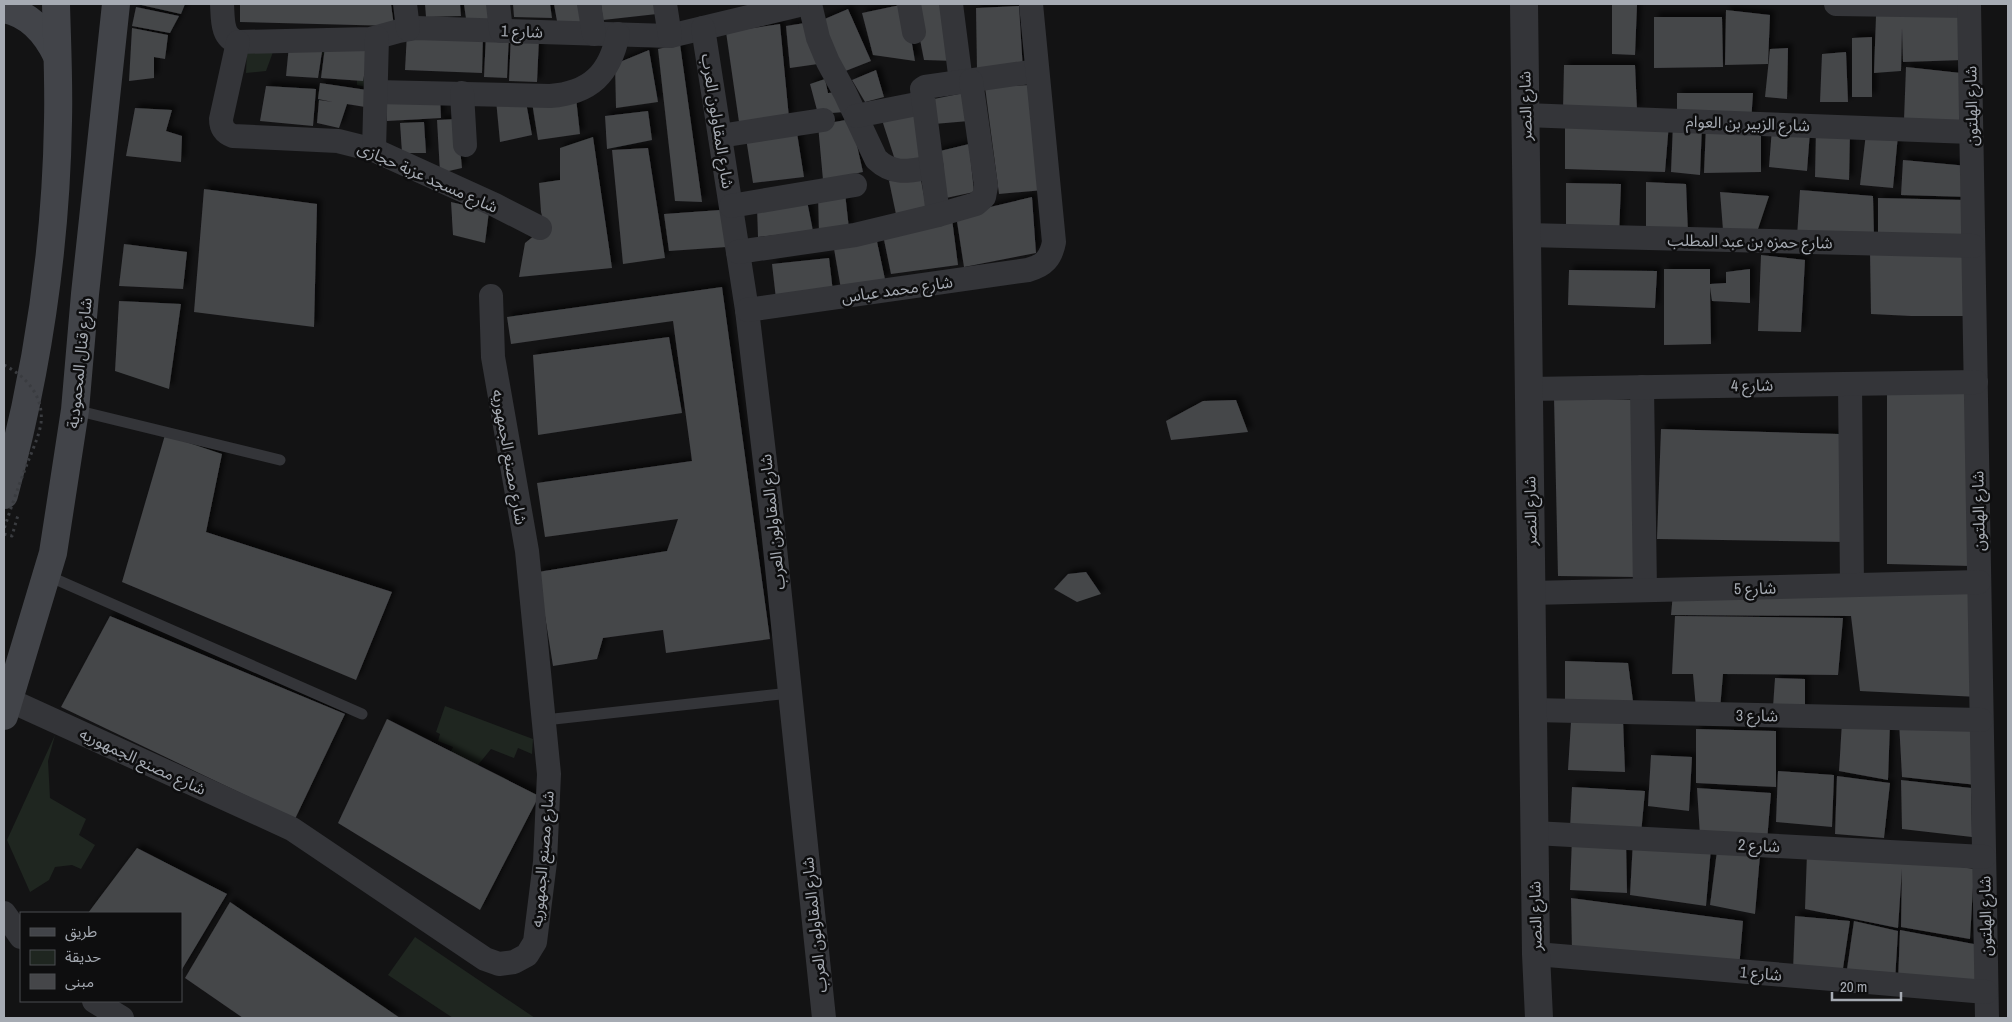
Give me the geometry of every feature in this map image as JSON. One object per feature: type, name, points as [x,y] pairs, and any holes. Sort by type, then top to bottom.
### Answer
[{"type":"main road","points":[[4,495],[29,391],[50,254],[56,185],[58,120],[56,4]]},
{"type":"main road","points":[[105,4],[112,50]]},
{"type":"main road","name":"شارع قنال المحمودية","points":[[5,706],[53,553],[75,410],[85,294],[116,4]]},
{"type":"main road","points":[[4,9],[26,17],[39,27],[50,40],[57,56]]},
{"type":"street","points":[[222,4],[226,34],[233,41],[238,42]]},
{"type":"street","points":[[405,4],[408,29]]},
{"type":"street","points":[[498,4],[501,31]]},
{"type":"street","points":[[589,4],[594,34]]},
{"type":"street","points":[[665,4],[670,36]]},
{"type":"street","name":"شارع 1","points":[[238,42],[378,38],[408,29],[670,36],[803,4]]},
{"type":"street","points":[[810,4],[818,38],[856,116],[870,150],[876,159],[894,171],[905,172],[932,167]]},
{"type":"street","points":[[909,4],[914,32]]},
{"type":"street","points":[[738,252],[856,235],[976,204],[984,197],[986,186],[951,4]]},
{"type":"street","points":[[938,215],[921,90],[923,87],[1037,71],[1030,4]]},
{"type":"street","name":"شارع النصر","points":[[1524,4],[1534,833],[1539,1018]]},
{"type":"street","points":[[1836,4],[1969,5]]},
{"type":"street","name":"شارع الهلتون","points":[[1969,5],[1987,1018]]},
{"type":"street","name":"شارع المقاولون العرب","points":[[703,28],[747,310],[824,1018]]},
{"type":"street","points":[[376,92],[550,96],[567,94],[575,92],[596,79],[607,66],[614,51],[618,34]]},
{"type":"street","points":[[374,150],[378,38]]},
{"type":"street","name":"شارع مسجد عزبة حجازى","points":[[238,42],[221,119],[221,125],[228,134],[233,136],[338,141],[374,150],[495,205],[540,228]]},
{"type":"street","name":"شارع محمد عباس","points":[[747,310],[1028,270],[1038,268],[1046,262],[1051,254],[1054,242],[1037,71]]},
{"type":"street","points":[[462,94],[464,145]]},
{"type":"street","points":[[856,116],[922,102]]},
{"type":"street","name":"شارع الزبير بن العوام","points":[[1525,115],[1971,132]]},
{"type":"street","points":[[720,136],[824,120]]},
{"type":"street","points":[[731,206],[855,185]]},
{"type":"street","name":"شارع حمزه بن عبد المطلب","points":[[1527,235],[1974,246]]},
{"type":"street","name":"شارع مصنع الجمهوريه","points":[[5,706],[292,829],[485,959],[499,964],[514,962],[527,954],[536,942],[545,862],[549,774],[527,551],[493,357],[491,296]]},
{"type":"street","name":"شارع 4","points":[[1529,389],[1976,382]]},
{"type":"street","points":[[1850,384],[1852,585]]},
{"type":"street","points":[[1642,387],[1645,590]]},
{"type":"street","name":"شارع 5","points":[[1531,593],[1979,582]]},
{"type":"street","name":"شارع 3","points":[[1533,710],[1982,720]]},
{"type":"street","name":"شارع 2","points":[[1534,833],[1984,858]]},
{"type":"street","points":[[4,913],[20,936]]},
{"type":"street","name":"شارع 1","points":[[1536,954],[1986,992]]},
{"type":"street","points":[[96,1002],[122,1018]]},
{"type":"lane","points":[[75,410],[280,460]]},
{"type":"lane","points":[[46,575],[362,714]]},
{"type":"lane","points":[[545,720],[790,693]]},
{"type":"path","points":[[4,365],[16,371],[34,391],[39,402],[41,424],[4,529]]},
{"type":"path","points":[[4,534],[12,536]]},
{"type":"green space","points":[[372,45],[370,88],[357,85],[357,57],[273,52],[266,71],[246,73],[247,47]]},
{"type":"green space","points":[[445,706],[533,739],[532,754],[518,748],[514,758],[491,749],[478,765],[450,754],[453,747],[438,741],[440,734],[436,732]]},
{"type":"green space","points":[[55,735],[48,761],[50,798],[86,819],[79,835],[95,845],[81,869],[72,865],[55,867],[49,880],[30,892],[7,840]]},
{"type":"green space","points":[[415,937],[535,1018],[453,1018],[388,975]]},
{"type":"building","points":[[137,4],[185,4],[181,14]]},
{"type":"building","points":[[240,4],[391,4],[394,26],[240,22]]},
{"type":"building","points":[[425,4],[460,4],[461,16],[426,17]]},
{"type":"building","points":[[464,4],[493,4],[496,24],[466,19]]},
{"type":"building","points":[[513,4],[550,4],[552,18],[514,17]]},
{"type":"building","points":[[554,4],[586,4],[589,24],[558,27]]},
{"type":"building","points":[[601,4],[655,4],[657,14],[603,20]]},
{"type":"building","points":[[905,4],[915,61],[873,55],[862,13]]},
{"type":"building","points":[[913,4],[947,4],[955,61],[924,60]]},
{"type":"building","points":[[1612,4],[1637,5],[1635,55],[1612,54]]},
{"type":"building","points":[[1019,6],[1023,70],[977,70],[976,8]]},
{"type":"building","points":[[136,7],[179,16],[170,33],[132,26]]},
{"type":"building","points":[[848,9],[871,61],[843,72],[820,21]]},
{"type":"building","points":[[1968,9],[1964,60],[1903,62],[1902,28],[1901,71],[1874,73],[1876,16]]},
{"type":"building","points":[[1726,10],[1770,15],[1768,64],[1725,65]]},
{"type":"building","points":[[1654,17],[1722,17],[1723,67],[1654,68]]},
{"type":"building","points":[[811,22],[825,63],[790,68],[786,26]]},
{"type":"building","points":[[780,24],[789,118],[739,122],[726,32]]},
{"type":"building","points":[[132,28],[168,35],[165,59],[154,57],[154,78],[129,81]]},
{"type":"building","points":[[407,33],[483,34],[482,73],[405,70]]},
{"type":"building","points":[[486,34],[509,34],[507,78],[484,77]]},
{"type":"building","points":[[511,34],[539,38],[537,82],[509,81]]},
{"type":"building","points":[[1872,37],[1872,97],[1852,97],[1852,38]]},
{"type":"building","points":[[680,44],[702,202],[675,201],[658,49]]},
{"type":"building","points":[[289,45],[323,45],[318,78],[286,76]]},
{"type":"building","points":[[325,47],[369,49],[363,81],[321,78]]},
{"type":"building","points":[[1788,48],[1787,99],[1765,97],[1770,49]]},
{"type":"building","points":[[649,50],[658,102],[616,108],[615,64]]},
{"type":"building","points":[[1846,52],[1848,102],[1820,102],[1822,54]]},
{"type":"building","points":[[1564,65],[1635,65],[1637,110],[1563,110]]},
{"type":"building","points":[[1906,67],[1961,73],[1959,126],[1904,120]]},
{"type":"building","points":[[876,70],[884,97],[865,102],[852,80]]},
{"type":"building","points":[[825,79],[828,93],[841,92],[845,112],[818,114],[810,84]]},
{"type":"building","points":[[320,83],[367,90],[365,107],[347,104],[339,128],[317,123],[319,100],[333,102],[318,99]]},
{"type":"building","points":[[1032,85],[1044,190],[999,194],[985,87]]},
{"type":"building","points":[[266,86],[316,89],[313,126],[260,121]]},
{"type":"building","points":[[964,93],[969,121],[934,124],[934,99]]},
{"type":"building","points":[[1677,93],[1753,93],[1751,123],[1677,118]]},
{"type":"building","points":[[385,96],[440,96],[441,118],[387,121]]},
{"type":"building","points":[[576,98],[580,134],[538,140],[532,102]]},
{"type":"building","points":[[496,100],[526,102],[532,135],[500,142]]},
{"type":"building","points":[[135,108],[172,110],[166,131],[182,136],[181,162],[126,156]]},
{"type":"building","points":[[648,111],[652,140],[607,149],[605,116]]},
{"type":"building","points":[[916,113],[925,158],[896,163],[881,117]]},
{"type":"building","points":[[457,119],[462,168],[440,173],[437,120]]},
{"type":"building","points":[[851,119],[863,172],[823,180],[818,125]]},
{"type":"building","points":[[1565,119],[1669,123],[1665,172],[1565,169]]},
{"type":"building","points":[[424,122],[426,153],[402,153],[400,123]]},
{"type":"building","points":[[1673,125],[1702,125],[1700,175],[1671,172]]},
{"type":"building","points":[[1706,126],[1761,128],[1761,172],[1704,173]]},
{"type":"building","points":[[1772,128],[1810,131],[1807,171],[1769,167]]},
{"type":"building","points":[[1816,130],[1850,131],[1849,180],[1815,177]]},
{"type":"building","points":[[797,133],[804,177],[753,183],[746,138]]},
{"type":"building","points":[[1866,133],[1898,135],[1893,188],[1860,185]]},
{"type":"building","points":[[593,137],[612,268],[519,277],[525,243],[545,227],[541,212],[539,183],[560,180],[560,148]]},
{"type":"building","points":[[969,144],[974,192],[946,198],[936,152]]},
{"type":"building","points":[[648,148],[665,258],[623,264],[612,150]]},
{"type":"building","points":[[1903,160],[1968,166],[1969,197],[1901,195]]},
{"type":"building","points":[[920,175],[927,212],[897,219],[889,181]]},
{"type":"building","points":[[1646,182],[1686,184],[1688,234],[1646,234]]},
{"type":"building","points":[[1566,183],[1621,184],[1619,236],[1566,233]]},
{"type":"building","points":[[204,189],[317,204],[314,327],[194,312]]},
{"type":"building","points":[[1800,190],[1873,196],[1874,239],[1797,237]]},
{"type":"building","points":[[1720,192],[1769,196],[1756,235],[1723,230]]},
{"type":"building","points":[[845,193],[849,229],[819,232],[818,196]]},
{"type":"building","points":[[1032,197],[1036,253],[964,267],[956,215]]},
{"type":"building","points":[[1878,198],[1966,200],[1966,240],[1878,234]]},
{"type":"building","points":[[807,201],[813,231],[758,237],[757,207]]},
{"type":"building","points":[[451,202],[489,211],[485,243],[453,235]]},
{"type":"building","points":[[720,210],[727,247],[669,251],[664,214]]},
{"type":"building","points":[[952,219],[958,265],[891,274],[882,230]]},
{"type":"building","points":[[876,237],[885,279],[841,289],[833,243]]},
{"type":"building","points":[[124,244],[187,252],[183,289],[119,286]]},
{"type":"building","points":[[1968,250],[1969,316],[1871,314],[1870,252]]},
{"type":"building","points":[[1761,255],[1805,260],[1801,332],[1758,331]]},
{"type":"building","points":[[829,258],[833,292],[776,299],[772,264]]},
{"type":"building","points":[[1664,269],[1710,269],[1710,284],[1726,283],[1726,272],[1750,269],[1750,303],[1712,301],[1710,287],[1711,344],[1664,345]]},
{"type":"building","points":[[1569,270],[1657,271],[1655,308],[1568,305]]},
{"type":"building","points":[[722,287],[770,639],[666,653],[663,630],[603,638],[597,659],[553,666],[538,572],[667,551],[678,519],[545,537],[537,483],[692,461],[673,321],[511,344],[507,317]]},
{"type":"building","points":[[119,301],[181,304],[169,389],[115,371]]},
{"type":"building","points":[[669,337],[682,413],[538,435],[533,355]]},
{"type":"building","points":[[1887,390],[1970,390],[1971,566],[1887,564]]},
{"type":"building","points":[[1554,397],[1633,400],[1637,577],[1558,576]]},
{"type":"building","points":[[1236,400],[1248,432],[1171,440],[1166,421],[1203,401]]},
{"type":"building","points":[[1661,429],[1839,434],[1846,542],[1657,539]]},
{"type":"building","points":[[165,435],[222,454],[206,532],[392,592],[356,680],[122,582]]},
{"type":"building","points":[[1086,572],[1101,594],[1077,602],[1054,589],[1068,574]]},
{"type":"building","points":[[1974,588],[1978,697],[1860,691],[1851,616],[1671,615],[1673,593]]},
{"type":"building","points":[[110,616],[345,714],[295,819],[61,707]]},
{"type":"building","points":[[1675,616],[1843,618],[1838,675],[1723,674],[1720,709],[1696,709],[1693,674],[1672,674]]},
{"type":"building","points":[[1565,661],[1628,663],[1634,709],[1565,710]]},
{"type":"building","points":[[1775,678],[1805,679],[1805,712],[1773,707]]},
{"type":"building","points":[[387,719],[539,796],[480,910],[338,823]]},
{"type":"building","points":[[1623,720],[1625,772],[1568,770],[1571,722]]},
{"type":"building","points":[[1842,722],[1890,723],[1888,780],[1839,771]]},
{"type":"building","points":[[1899,722],[1978,726],[1977,785],[1902,777]]},
{"type":"building","points":[[1696,729],[1776,731],[1776,787],[1696,783]]},
{"type":"building","points":[[1651,755],[1692,757],[1689,811],[1648,806]]},
{"type":"building","points":[[1778,771],[1834,775],[1832,827],[1776,822]]},
{"type":"building","points":[[1837,776],[1890,783],[1884,838],[1835,834]]},
{"type":"building","points":[[1901,780],[1971,788],[1972,837],[1902,829]]},
{"type":"building","points":[[1572,787],[1645,791],[1641,834],[1570,829]]},
{"type":"building","points":[[1697,788],[1771,793],[1767,841],[1700,836]]},
{"type":"building","points":[[1572,838],[1626,841],[1627,893],[1570,890]]},
{"type":"building","points":[[1633,841],[1711,848],[1706,906],[1630,895]]},
{"type":"building","points":[[137,848],[227,894],[182,969],[182,912],[89,912]]},
{"type":"building","points":[[1717,851],[1760,855],[1755,914],[1710,905]]},
{"type":"building","points":[[1807,853],[1902,858],[1974,869],[1970,939],[1901,927],[1902,869],[1898,928],[1805,909]]},
{"type":"building","points":[[1571,898],[1743,921],[1739,969],[1572,953]]},
{"type":"building","points":[[230,902],[400,1018],[243,1018],[185,978]]},
{"type":"building","points":[[1795,916],[1850,921],[1842,975],[1793,971]]},
{"type":"building","points":[[1854,921],[1898,931],[1895,981],[1846,976]]},
{"type":"building","points":[[1900,930],[1979,945],[1977,987],[1898,982]]}]
